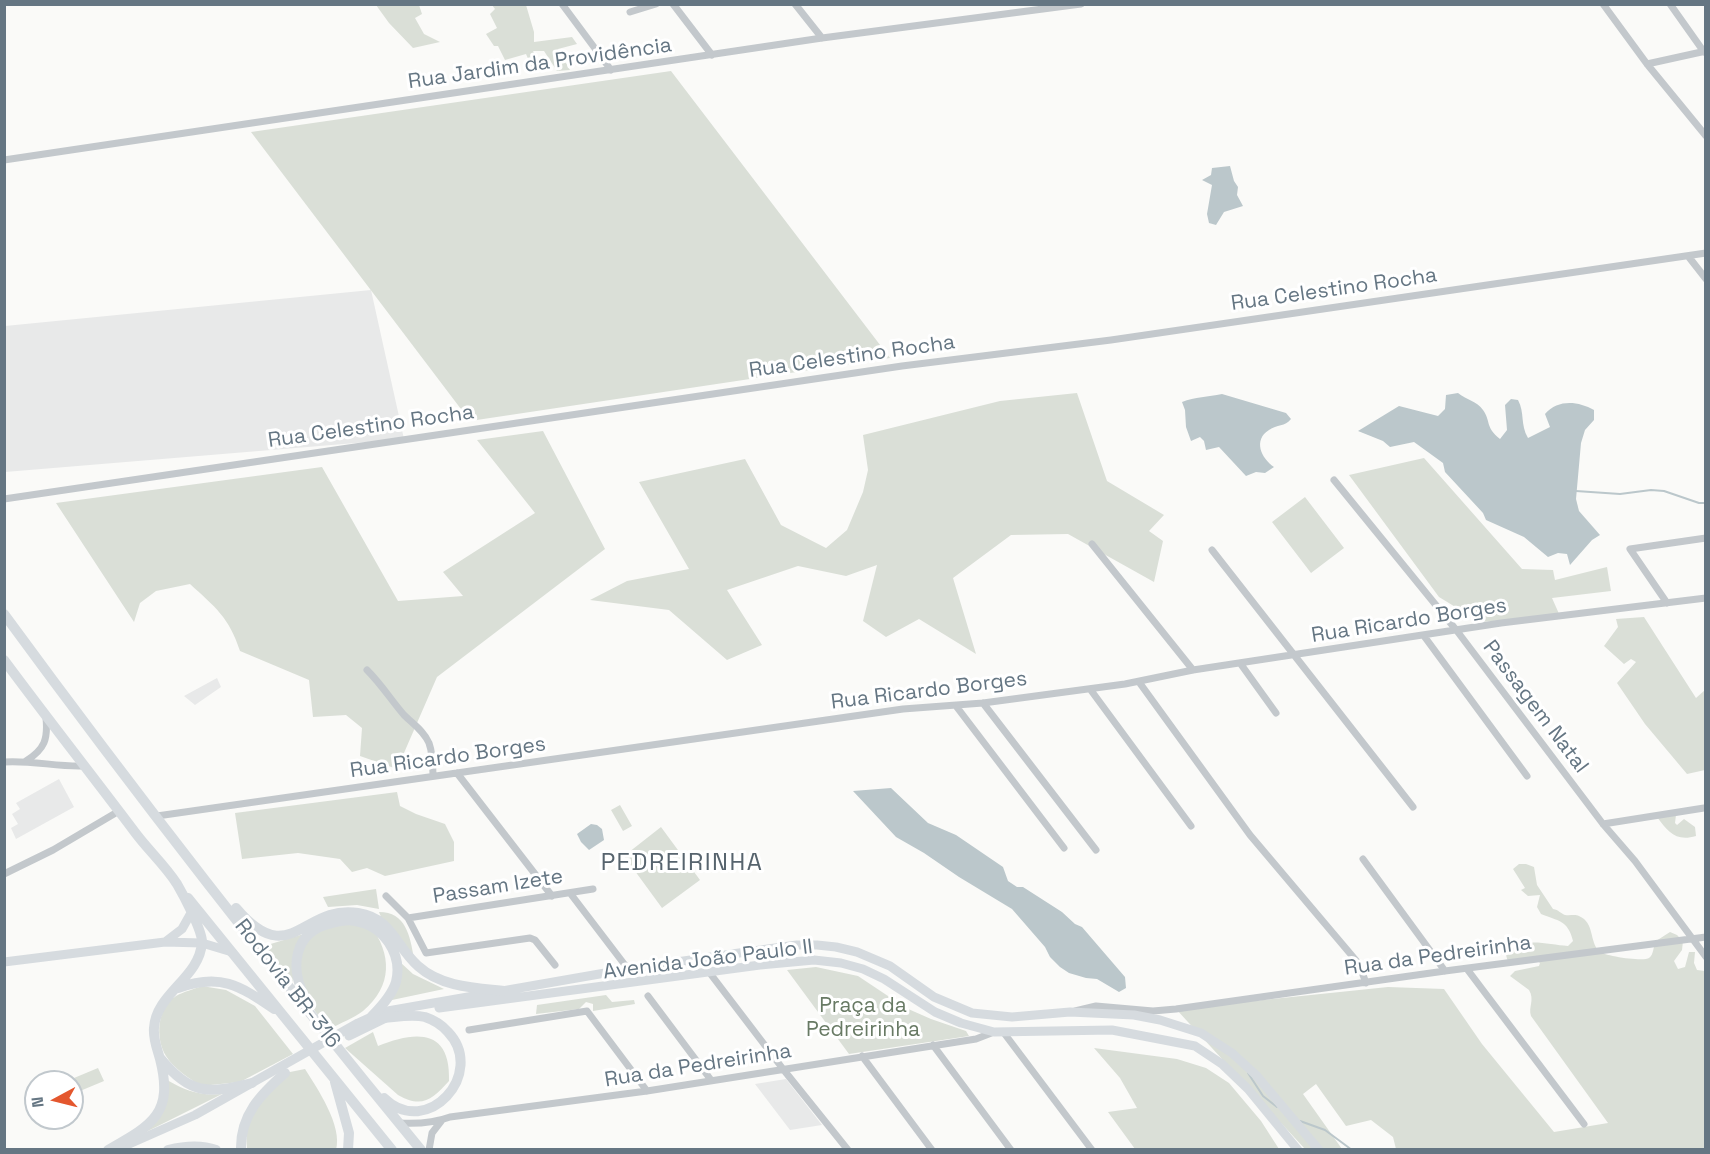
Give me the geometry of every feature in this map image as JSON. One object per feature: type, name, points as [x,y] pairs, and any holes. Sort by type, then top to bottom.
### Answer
[{"type":"highway","name":"Rodovia BR-316","points":[[4,614],[196,868],[356,1071],[421,1149]]},
{"type":"highway","points":[[4,660],[83,766],[177,884],[200,928],[202,943],[192,968],[159,1008],[154,1021],[154,1037],[165,1088],[162,1107],[145,1128],[108,1149]]},
{"type":"highway","points":[[196,868],[206,871],[248,921],[264,934],[275,937],[286,936],[329,916],[360,913],[386,926],[408,956],[426,972],[456,986],[504,991]]},
{"type":"highway","name":"Rodovia BR-316","points":[[177,884],[392,1149]]},
{"type":"highway","points":[[320,1026],[299,988],[296,959],[300,946],[308,935],[327,924],[357,921],[370,925],[387,939],[395,955],[397,971],[392,990],[372,1016]]},
{"type":"highway","points":[[176,989],[204,981],[227,981],[250,993],[286,1018]]},
{"type":"highway","points":[[356,1071],[390,1103],[404,1110],[429,1109],[444,1100],[454,1087],[461,1063],[460,1054],[457,1043],[441,1024],[414,1016],[384,1018]]},
{"type":"highway","points":[[160,1058],[179,1078],[196,1088],[217,1090],[252,1083]]},
{"type":"highway","points":[[241,1149],[243,1127],[248,1114],[264,1092],[289,1068]]},
{"type":"highway","points":[[333,1076],[349,1133],[348,1149]]},
{"type":"highway","points":[[168,1149],[187,1146],[206,1146],[216,1149]]},
{"type":"main road","points":[[165,942],[182,929],[191,914]]},
{"type":"main road","points":[[4,962],[165,942],[202,943],[232,952]]},
{"type":"main road","name":"Avenida João Paulo II","points":[[359,1026],[372,1016],[396,1009],[628,969],[746,952],[817,945],[857,952],[890,966],[934,996],[972,1013],[1012,1017],[1070,1012],[1134,1015],[1160,1020],[1201,1033],[1232,1053],[1256,1075],[1319,1149]]},
{"type":"main road","name":"Avenida João Paulo II","points":[[359,1026],[408,1012],[709,972],[814,960],[841,963],[863,969],[884,979],[935,1012],[961,1023],[999,1032],[1112,1030],[1195,1046],[1222,1064],[1263,1107],[1298,1149]]},
{"type":"main road","points":[[131,1149],[197,1119],[359,1026]]},
{"type":"main road","points":[[116,1149],[195,1114],[252,1083],[289,1068]]},
{"type":"street","points":[[562,4],[611,70]]},
{"type":"street","points":[[630,12],[656,4]]},
{"type":"street","points":[[673,4],[712,55]]},
{"type":"street","points":[[795,4],[822,38]]},
{"type":"street","name":"Rua Jardim da Providência","points":[[4,160],[822,38],[1081,4]]},
{"type":"street","points":[[1603,4],[1647,64],[1706,135]]},
{"type":"street","points":[[1647,64],[1705,51],[1670,4]]},
{"type":"street","name":"Rua Celestino Rocha","points":[[4,498],[902,366],[1111,340],[1706,253]]},
{"type":"street","points":[[1688,256],[1706,279]]},
{"type":"street","name":"Passagem Natal","points":[[1334,480],[1457,631],[1603,824],[1635,861],[1706,957]]},
{"type":"street","points":[[1667,603],[1630,549],[1706,538]]},
{"type":"street","points":[[1092,544],[1193,670]]},
{"type":"street","points":[[1212,550],[1413,807]]},
{"type":"street","name":"Rua Ricardo Borges","points":[[157,816],[903,709],[956,706],[1090,689],[1139,682],[1193,670],[1501,623],[1706,598]]},
{"type":"street","points":[[1424,636],[1527,776]]},
{"type":"street","points":[[1240,663],[1276,713]]},
{"type":"street","points":[[368,670],[428,741],[432,753],[433,776]]},
{"type":"street","points":[[1139,682],[1250,836],[1359,964],[1366,983]]},
{"type":"street","points":[[1090,689],[1191,826]]},
{"type":"street","points":[[983,703],[1096,850]]},
{"type":"street","points":[[956,706],[1064,848]]},
{"type":"street","points":[[26,761],[46,740],[45,716]]},
{"type":"street","points":[[4,762],[26,761],[83,766]]},
{"type":"street","points":[[457,773],[552,896]]},
{"type":"street","points":[[1603,824],[1704,808]]},
{"type":"street","points":[[4,874],[119,812]]},
{"type":"street","points":[[1363,859],[1445,971]]},
{"type":"street","name":"Passam Izete","points":[[408,918],[593,889]]},
{"type":"street","points":[[570,893],[628,969]]},
{"type":"street","points":[[386,896],[408,918],[424,952],[428,954],[530,938],[535,940],[555,965]]},
{"type":"street","name":"Rua da Pedreirinha","points":[[1070,1012],[1096,1006],[1153,1011],[1176,1009],[1706,937]]},
{"type":"street","points":[[1467,969],[1584,1124]]},
{"type":"street","points":[[709,972],[783,1070],[848,1149]]},
{"type":"street","points":[[648,996],[711,1080]]},
{"type":"street","points":[[469,1030],[587,1011],[647,1091]]},
{"type":"street","points":[[999,1032],[1092,1149]]},
{"type":"street","name":"Rua da Pedreirinha","points":[[399,1123],[442,1120],[450,1117],[647,1091],[983,1038],[999,1032]]},
{"type":"street","points":[[933,1045],[1011,1149]]},
{"type":"street","points":[[862,1056],[932,1149]]},
{"type":"street","points":[[429,1149],[432,1133],[442,1120]]},
{"type":"shaded area","points":[[1230,166],[1238,187],[1237,195],[1243,206],[1224,212],[1216,225],[1209,223],[1207,214],[1212,185],[1202,180],[1211,175],[1212,168]]},
{"type":"shaded area","points":[[371,290],[404,439],[5,472],[5,326]]},
{"type":"shaded area","points":[[1458,393],[1481,407],[1492,431],[1500,439],[1507,430],[1505,405],[1511,399],[1518,400],[1528,438],[1550,427],[1545,414],[1556,406],[1575,403],[1594,410],[1594,420],[1585,430],[1581,443],[1576,499],[1579,511],[1600,535],[1592,540],[1570,565],[1567,554],[1558,553],[1548,557],[1524,537],[1486,520],[1483,513],[1445,472],[1443,463],[1414,442],[1390,447],[1383,441],[1358,431],[1399,406],[1438,416],[1445,409],[1446,395]]},
{"type":"shaded area","points":[[1222,394],[1286,413],[1291,419],[1269,430],[1261,439],[1262,454],[1274,467],[1265,473],[1256,472],[1246,476],[1219,447],[1206,450],[1204,441],[1200,437],[1191,441],[1182,402]]},
{"type":"shaded area","points":[[217,678],[221,687],[195,705],[184,696]]},
{"type":"shaded area","points":[[59,779],[74,807],[16,839],[11,828],[18,824],[12,814],[20,809],[16,803]]},
{"type":"shaded area","points":[[891,788],[928,823],[956,835],[1003,867],[1008,881],[1017,887],[1023,887],[1082,927],[1125,977],[1126,988],[1119,992],[1097,979],[1069,973],[1060,967],[1012,909],[896,837],[853,791]]},
{"type":"shaded area","points":[[591,824],[602,829],[604,840],[589,850],[577,834]]},
{"type":"shaded area","points":[[786,1079],[822,1125],[790,1130],[755,1084]]},
{"type":"green space","points":[[376,5],[419,5],[422,14],[415,18],[424,34],[440,42],[413,48],[389,23]]},
{"type":"green space","points":[[492,5],[526,5],[534,32],[534,42],[572,37],[577,44],[558,49],[570,70],[557,71],[544,51],[533,51],[544,71],[534,72],[526,54],[505,60],[498,46],[494,46],[486,34],[497,28],[490,14],[495,9]]},
{"type":"green space","points":[[671,71],[890,358],[470,421],[251,132]]},
{"type":"green space","points":[[1077,393],[1107,481],[1164,515],[1149,531],[1163,541],[1154,582],[1068,534],[1011,535],[953,578],[976,654],[919,619],[886,637],[863,621],[877,565],[846,576],[798,566],[727,590],[762,645],[727,660],[669,610],[590,600],[627,581],[689,569],[639,482],[745,459],[781,525],[826,548],[847,530],[863,492],[868,470],[863,435],[1000,401]]},
{"type":"green space","points":[[543,431],[605,549],[437,677],[397,769],[360,756],[362,728],[346,715],[313,717],[309,680],[240,651],[226,621],[214,606],[190,584],[156,591],[140,603],[134,622],[56,503],[322,467],[398,601],[463,596],[443,572],[535,513],[477,440]]},
{"type":"green space","points":[[1424,458],[1522,569],[1553,570],[1555,580],[1607,567],[1611,591],[1552,598],[1560,616],[1480,622],[1439,597],[1349,475]]},
{"type":"green space","points":[[1305,497],[1344,548],[1311,573],[1272,522]]},
{"type":"green space","points":[[1644,617],[1696,698],[1705,690],[1705,770],[1687,774],[1645,724],[1617,683],[1636,662],[1631,659],[1624,664],[1604,646],[1618,627],[1616,619]]},
{"type":"green space","points":[[397,792],[400,806],[445,824],[454,842],[454,861],[385,876],[367,868],[352,872],[340,859],[298,853],[242,859],[235,813]]},
{"type":"green space","points":[[620,805],[632,826],[623,831],[611,810]]},
{"type":"green space","points":[[1676,815],[1675,823],[1677,825],[1684,819],[1695,827],[1696,836],[1678,837],[1657,817]]},
{"type":"green space","points":[[661,827],[700,880],[662,908],[624,856]]},
{"type":"green space","points":[[1519,864],[1534,867],[1537,885],[1553,909],[1565,915],[1577,915],[1584,919],[1590,928],[1596,947],[1602,953],[1624,958],[1646,959],[1652,955],[1656,941],[1670,932],[1683,941],[1682,950],[1674,961],[1678,969],[1685,967],[1689,952],[1695,952],[1694,963],[1697,970],[1705,971],[1705,1149],[1396,1149],[1393,1137],[1371,1120],[1346,1126],[1316,1084],[1303,1094],[1342,1149],[1305,1149],[1176,1009],[1388,987],[1444,989],[1482,1044],[1554,1132],[1608,1123],[1531,1016],[1529,990],[1510,976],[1515,971],[1539,966],[1540,963],[1537,960],[1508,962],[1506,955],[1519,945],[1534,943],[1568,946],[1573,941],[1565,925],[1541,914],[1537,907],[1540,895],[1528,896],[1521,890],[1525,888],[1513,869]]},
{"type":"green space","points":[[376,889],[379,909],[357,905],[328,907],[323,897]]},
{"type":"green space","points":[[379,912],[388,913],[401,921],[411,942],[414,958],[381,917]]},
{"type":"green space","points":[[334,925],[370,925],[382,947],[386,969],[380,991],[373,1001],[359,1014],[330,1029],[307,997],[300,971],[305,946],[313,935]]},
{"type":"green space","points":[[307,933],[294,979],[292,982],[264,946]]},
{"type":"green space","points":[[400,962],[413,974],[444,989],[392,1000]]},
{"type":"green space","name":"Praça da Pedreirinha","points":[[816,967],[858,976],[906,1008],[966,1031],[969,1036],[849,1054],[787,970]]},
{"type":"green space","points":[[202,986],[226,990],[255,1006],[293,1054],[240,1082],[201,1086],[182,1073],[169,1061],[162,1049],[160,1024],[170,1001],[176,996]]},
{"type":"green space","points":[[606,995],[612,1002],[634,1000],[635,1004],[593,1011],[593,1004],[586,1002],[579,1009],[536,1014],[537,1005]]},
{"type":"green space","points":[[373,1032],[378,1046],[417,1037],[428,1038],[437,1043],[444,1051],[448,1064],[449,1081],[438,1093],[426,1100],[414,1101],[398,1095],[345,1048]]},
{"type":"green space","points":[[1094,1048],[1177,1059],[1206,1068],[1229,1083],[1261,1121],[1279,1149],[1135,1149],[1108,1112],[1137,1108],[1120,1078]]},
{"type":"green space","points":[[98,1068],[104,1081],[84,1089],[84,1074]]},
{"type":"green space","points":[[305,1069],[328,1108],[336,1130],[336,1150],[247,1149],[246,1129],[256,1109],[285,1073]]},
{"type":"green space","points":[[167,1080],[193,1092],[222,1094],[142,1134],[164,1107]]},
{"type":"waterway","points":[[1576,491],[1620,494],[1651,490],[1664,491],[1705,503]]},
{"type":"waterway","points":[[1248,1073],[1263,1096],[1277,1107]]},
{"type":"waterway","points":[[1300,1121],[1325,1130],[1352,1150]]},
{"type":"district","name":"PEDREIRINHA","points":[[682,863]]}]
